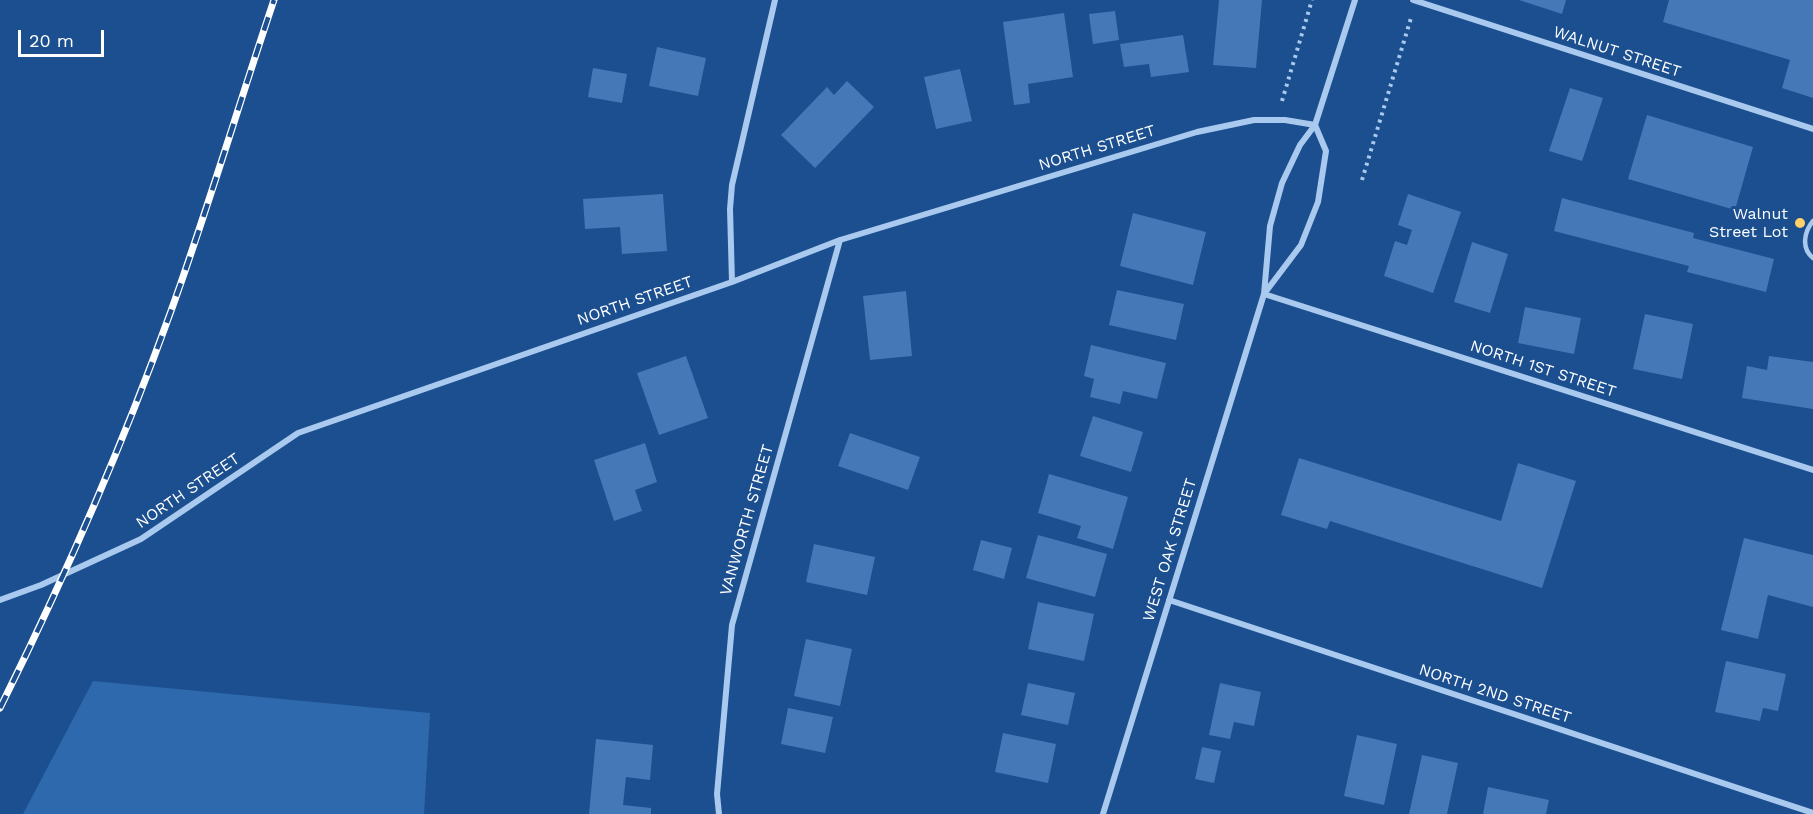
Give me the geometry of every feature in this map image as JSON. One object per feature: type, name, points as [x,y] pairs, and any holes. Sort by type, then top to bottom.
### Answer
[{"type":"street","points":[[732,282],[730,209],[732,185],[775,0]]},
{"type":"street","name":"WEST OAK STREET","points":[[1103,814],[1264,294],[1270,226],[1282,183],[1300,145],[1315,125],[1355,0]]},
{"type":"street","name":"WALNUT STREET","points":[[1415,1],[1813,129]]},
{"type":"street","name":"NORTH STREET","points":[[0,600],[41,585],[141,539],[298,433],[732,282],[840,240],[1197,132],[1254,120],[1285,120],[1315,125]]},
{"type":"street","name":"WEST OAK STREET","points":[[1264,294],[1301,245],[1318,202],[1326,151],[1315,125]]},
{"type":"street","name":"VANWORTH STREET","points":[[719,814],[717,794],[732,625],[840,240]]},
{"type":"street","name":"NORTH 1ST STREET","points":[[1264,294],[1813,470]]},
{"type":"street","name":"NORTH 2ND STREET","points":[[1169,600],[1813,813]]},
{"type":"lane","points":[[1813,221],[1805,234],[1805,244],[1808,253],[1813,258]]},
{"type":"path","points":[[1282,100],[1312,0]]},
{"type":"path","points":[[1362,180],[1415,1]]},
{"type":"shaded area","points":[[93,681],[430,713],[424,814],[23,814]]},
{"type":"building","points":[[1219,0],[1262,0],[1256,68],[1213,65]]},
{"type":"building","points":[[1519,0],[1566,0],[1562,14]]},
{"type":"building","points":[[1669,0],[1813,0],[1813,98],[1782,88],[1790,60],[1663,22]]},
{"type":"building","points":[[1115,11],[1119,40],[1093,44],[1089,14]]},
{"type":"building","points":[[1064,13],[1073,77],[1028,84],[1030,103],[1014,105],[1003,22]]},
{"type":"building","points":[[1183,35],[1189,72],[1151,77],[1149,64],[1124,67],[1120,44]]},
{"type":"building","points":[[657,47],[706,58],[698,96],[649,86]]},
{"type":"building","points":[[593,68],[627,74],[622,103],[588,97]]},
{"type":"building","points":[[960,69],[972,121],[936,129],[924,77]]},
{"type":"building","points":[[847,81],[874,107],[815,168],[781,135],[827,87],[834,95]]},
{"type":"building","points":[[1570,88],[1603,98],[1582,161],[1549,151]]},
{"type":"building","points":[[1647,115],[1753,147],[1735,210],[1628,179]]},
{"type":"building","points":[[663,194],[667,251],[622,254],[620,227],[585,229],[583,199]]},
{"type":"building","points":[[1408,194],[1461,212],[1433,293],[1384,276],[1395,241],[1407,245],[1412,230],[1398,225]]},
{"type":"building","points":[[1562,198],[1694,233],[1693,238],[1774,259],[1766,292],[1687,272],[1689,266],[1554,231]]},
{"type":"building","points":[[1133,213],[1206,232],[1193,285],[1120,266]]},
{"type":"building","points":[[1472,242],[1508,254],[1490,313],[1454,302]]},
{"type":"building","points":[[1117,290],[1184,304],[1176,340],[1109,325]]},
{"type":"building","points":[[906,291],[912,356],[870,360],[863,296]]},
{"type":"building","points":[[1525,307],[1581,318],[1574,354],[1518,343]]},
{"type":"building","points":[[1645,314],[1693,324],[1682,379],[1633,369]]},
{"type":"building","points":[[1091,345],[1166,363],[1157,399],[1123,391],[1120,404],[1090,397],[1094,379],[1084,376]]},
{"type":"building","points":[[686,356],[708,418],[659,435],[637,373]]},
{"type":"building","points":[[1769,356],[1813,362],[1813,409],[1742,398],[1747,366],[1767,370]]},
{"type":"building","points":[[1093,416],[1143,432],[1131,472],[1080,456]]},
{"type":"building","points":[[850,433],[920,457],[908,490],[838,466]]},
{"type":"building","points":[[645,443],[657,482],[635,490],[642,511],[614,521],[594,460]]},
{"type":"building","points":[[1299,458],[1501,521],[1518,463],[1576,481],[1542,588],[1330,521],[1327,529],[1281,515]]},
{"type":"building","points":[[1049,474],[1128,497],[1113,549],[1077,538],[1081,526],[1038,513]]},
{"type":"building","points":[[1038,535],[1107,554],[1095,597],[1026,578]]},
{"type":"building","points":[[1744,538],[1813,555],[1813,607],[1768,595],[1758,639],[1721,630]]},
{"type":"building","points":[[981,540],[1012,548],[1004,579],[973,570]]},
{"type":"building","points":[[814,544],[875,557],[867,595],[806,582]]},
{"type":"building","points":[[1038,602],[1094,614],[1084,661],[1028,649]]},
{"type":"building","points":[[806,639],[852,649],[840,706],[794,696]]},
{"type":"building","points":[[1726,661],[1786,674],[1778,711],[1763,708],[1760,721],[1715,712]]},
{"type":"building","points":[[1028,683],[1075,693],[1068,725],[1021,715]]},
{"type":"building","points":[[1220,683],[1261,692],[1254,726],[1234,722],[1230,739],[1209,735]]},
{"type":"building","points":[[788,708],[833,717],[825,753],[781,744]]},
{"type":"building","points":[[1003,733],[1056,744],[1048,783],[995,772]]},
{"type":"building","points":[[1357,735],[1397,744],[1384,805],[1344,796]]},
{"type":"building","points":[[596,739],[653,745],[650,780],[626,777],[623,805],[651,808],[651,814],[589,814]]},
{"type":"building","points":[[1202,747],[1221,751],[1214,783],[1195,779]]},
{"type":"building","points":[[1422,755],[1458,763],[1447,814],[1409,814]]},
{"type":"building","points":[[1488,787],[1549,800],[1546,814],[1483,814]]},
{"type":"railway","points":[[0,708],[47,611],[133,412],[198,234],[274,0]]},
{"type":"place","name":"Walnut Street Lot","points":[[1800,223]]}]
